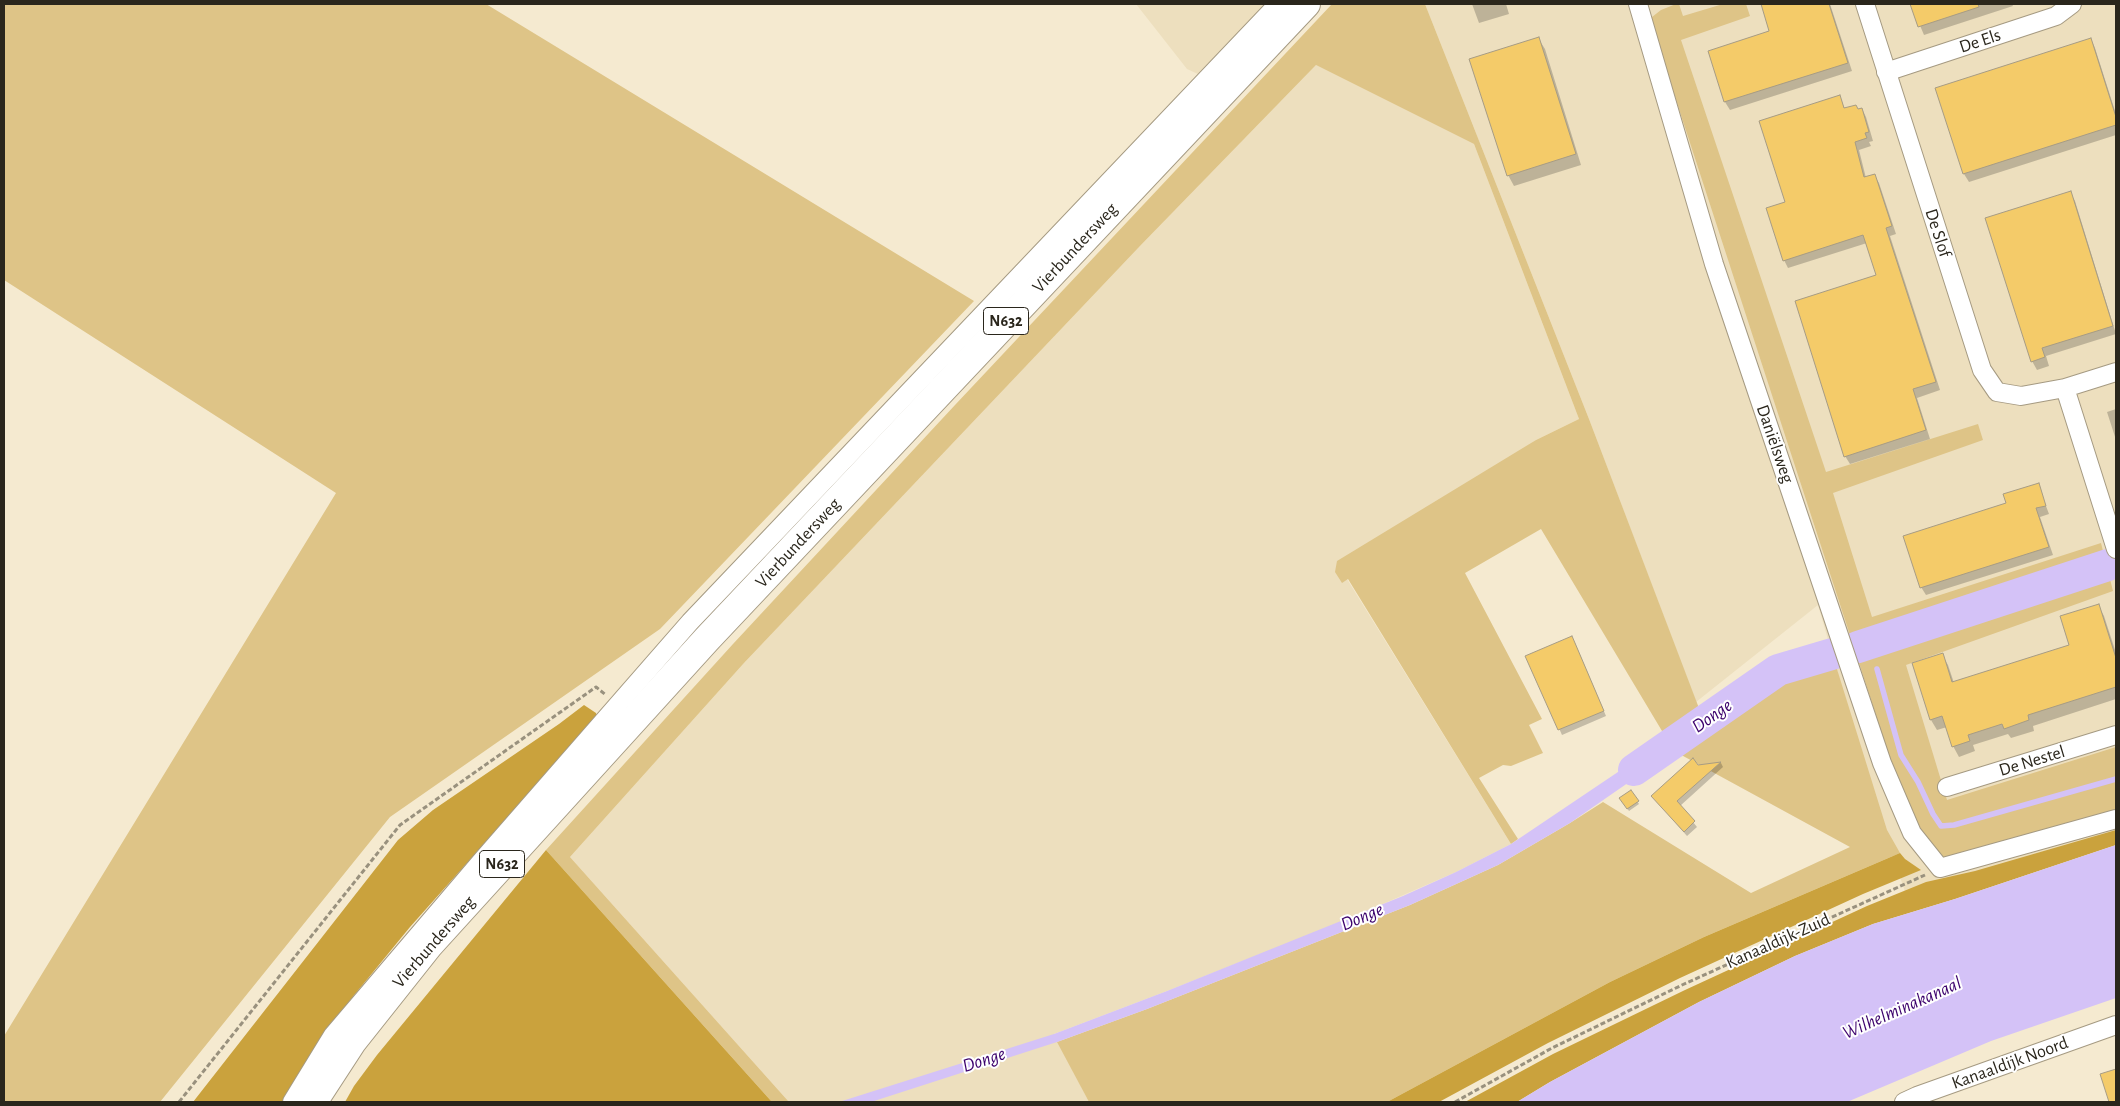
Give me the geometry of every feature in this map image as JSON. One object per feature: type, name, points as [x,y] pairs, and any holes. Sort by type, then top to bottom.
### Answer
[{"type":"main road","name":"Vierbundersweg","points":[[314,1102],[352,1042],[429,945],[625,712],[863,456],[1265,32],[1306,4]]},
{"type":"street","name":"Vierbundersweg","points":[[1265,32],[1278,4]]},
{"type":"street","name":"De Slof","points":[[1865,4],[1982,370],[1997,392],[2021,396],[2065,388],[2116,372]]},
{"type":"street","name":"De Els","points":[[1886,72],[2056,16],[2072,4]]},
{"type":"street","name":"Daniëlsweg","points":[[1643,5],[1714,264],[1882,763],[1912,833],[1940,868]]},
{"type":"street","points":[[2065,388],[2116,549]]},
{"type":"street","name":"Vierbundersweg","points":[[292,1102],[333,1035],[625,712]]},
{"type":"street","name":"De Nestel","points":[[1947,787],[2116,735]]},
{"type":"street","points":[[1940,868],[2116,819]]},
{"type":"street","name":"Kanaaldijk Noord","points":[[1904,1102],[2116,1025]]},
{"type":"path","points":[[179,1102],[400,825],[596,687],[625,712]]},
{"type":"path","name":"Kanaaldijk-Zuid","points":[[1455,1102],[1552,1048],[1682,985],[1940,868]]},
{"type":"shaded area","points":[[4,4],[486,4],[974,301],[660,629],[390,817],[160,1102],[4,1102],[4,1036],[336,493],[4,280]]},
{"type":"shaded area","points":[[1136,4],[1284,4],[1211,80],[1187,69]]},
{"type":"shaded area","points":[[1332,4],[1425,4],[1589,419],[1705,724],[1788,667],[1832,653],[1887,830],[1900,853],[1704,937],[1610,982],[1387,1102],[1089,1102],[1057,1042],[1147,1009],[1410,905],[1498,865],[1603,802],[1751,893],[1850,847],[1674,751],[1541,529],[1465,573],[1542,719],[1529,725],[1543,753],[1511,766],[1503,765],[1479,778],[1518,839],[1511,844],[1348,579],[1342,583],[1335,572],[1337,561],[1536,440],[1579,419],[1474,144],[1316,65],[1140,246],[744,663],[570,857],[789,1102],[772,1102],[546,850],[733,644],[955,405]]},
{"type":"shaded area","points":[[1425,4],[2116,4],[2116,838],[1909,903],[1881,822],[1818,605],[1696,702],[1589,419]]},
{"type":"shaded area","points":[[1679,4],[1683,16],[1723,4],[1746,4],[1750,16],[1681,40],[1826,472],[1978,424],[1983,440],[1833,493],[1872,617],[2101,543],[2113,591],[1906,665],[1947,800],[2116,747],[2116,814],[1941,862],[1913,829],[1653,29],[1652,17],[1661,10]]},
{"type":"shaded area","points":[[1316,65],[1474,144],[1579,419],[1536,440],[1347,579],[1511,844],[1456,872],[1344,921],[1054,1034],[1089,1102],[789,1102],[570,857],[744,663],[1140,246]]},
{"type":"shaded area","points":[[584,705],[596,713],[597,717],[410,927],[351,999],[287,1102],[193,1102],[398,840],[433,810]]},
{"type":"shaded area","points":[[2116,830],[2116,845],[1955,899],[1873,924],[1795,956],[1699,1002],[1550,1082],[1517,1102],[1465,1102],[1553,1054],[1685,990],[1867,906],[1926,882],[1975,871]]},
{"type":"shaded area","points":[[546,850],[772,1102],[345,1102],[354,1086],[377,1055]]},
{"type":"shaded area","points":[[1900,853],[1905,859],[1921,870],[1863,894],[1680,978],[1548,1043],[1439,1102],[1387,1102],[1610,982],[1704,937]]},
{"type":"water","points":[[1667,739],[1674,751],[1570,823],[1498,865],[1410,905],[1147,1009],[1057,1042],[871,1102],[839,1102],[1054,1034],[1167,991],[1403,896],[1511,844]]},
{"type":"water","name":"Wilhelminakanaal","points":[[2116,845],[2116,998],[1991,1041],[1847,1102],[1517,1102],[1550,1082],[1699,1002],[1795,956],[1873,924],[1955,899]]},
{"type":"building","points":[[1761,4],[1829,4],[1848,63],[1724,102],[1708,51],[1769,31]]},
{"type":"building","points":[[1910,4],[1978,4],[1979,7],[1918,27]]},
{"type":"building","points":[[1539,37],[1576,154],[1507,176],[1469,59]]},
{"type":"building","points":[[2091,38],[2116,117],[2116,125],[1963,174],[1935,88]]},
{"type":"building","points":[[1840,95],[1844,108],[1856,105],[1858,109],[1862,108],[1869,132],[1865,133],[1867,138],[1855,142],[1864,177],[1875,174],[1892,226],[1886,228],[1936,382],[1913,389],[1926,430],[1844,457],[1795,301],[1876,275],[1863,235],[1783,261],[1766,208],[1785,202],[1759,121]]},
{"type":"building","points":[[2071,191],[2113,326],[2042,348],[2045,357],[2031,362],[1985,218]]},
{"type":"building","points":[[2039,483],[2046,506],[2036,508],[2049,547],[1920,588],[1903,536],[2006,503],[2003,494]]},
{"type":"building","points":[[2099,604],[2116,658],[2116,687],[2028,715],[2029,720],[2004,729],[2002,724],[1968,735],[1970,741],[1952,747],[1942,716],[1930,720],[1912,663],[1943,653],[1952,682],[2069,645],[2060,616]]},
{"type":"building","points":[[1572,636],[1604,711],[1558,730],[1525,656]]},
{"type":"building","points":[[1693,758],[1698,765],[1721,762],[1677,801],[1695,821],[1684,832],[1651,796]]},
{"type":"building","points":[[1631,790],[1639,801],[1627,809],[1619,798]]},
{"type":"building","points":[[2116,1069],[2116,1102],[2109,1102],[2100,1074]]},
{"type":"waterway","name":"Donge","points":[[1858,647],[2108,565]]},
{"type":"waterway","name":"Donge","points":[[1634,770],[1778,670],[1832,654]]},
{"type":"waterway","points":[[1877,669],[1901,755],[1918,782],[1933,814],[1941,826],[1954,825],[2116,779]]}]
